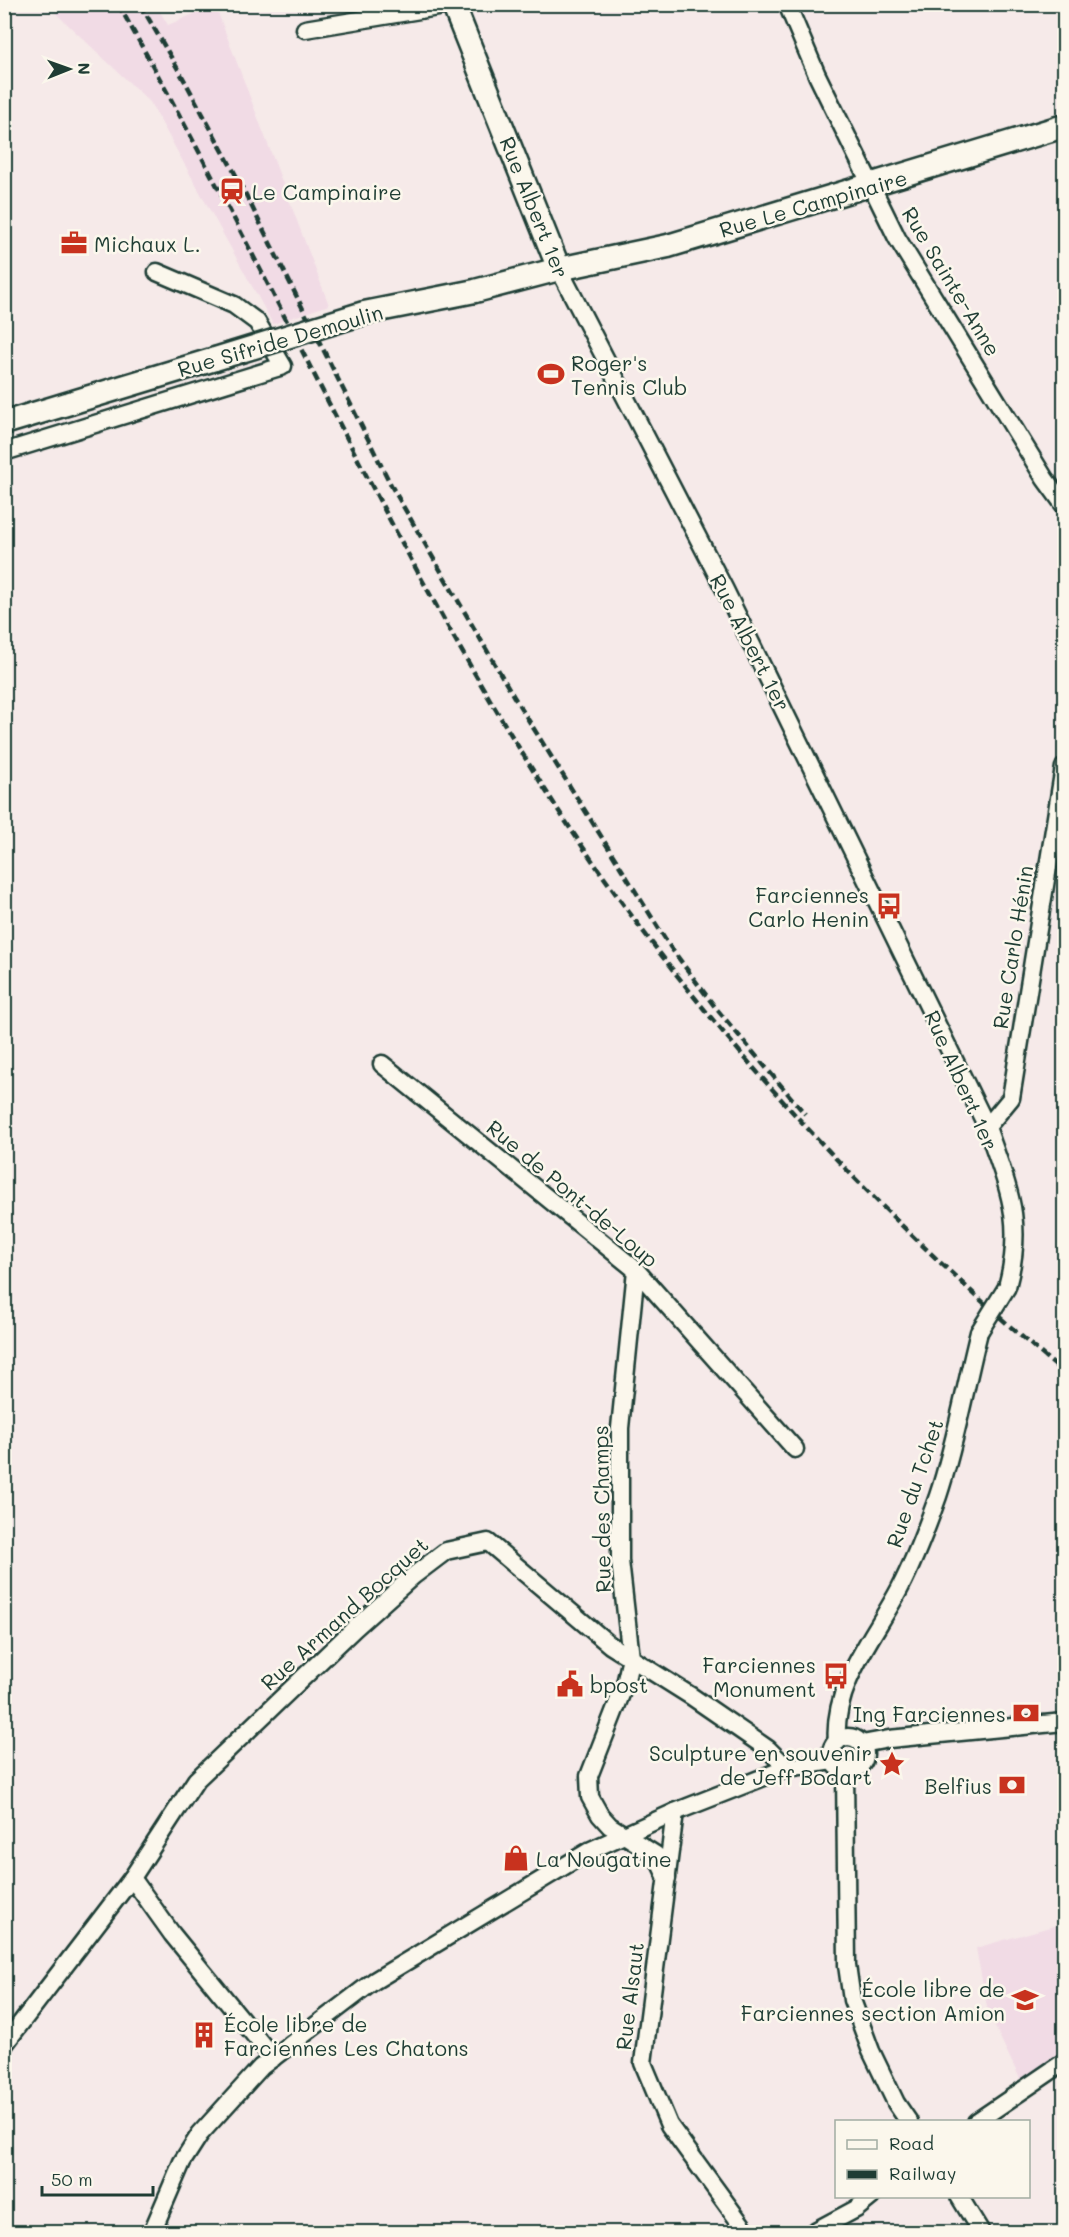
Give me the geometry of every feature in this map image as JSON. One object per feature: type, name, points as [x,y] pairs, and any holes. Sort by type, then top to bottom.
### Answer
[{"type":"main road","name":"Rue Albert 1er","points":[[454,5],[559,269]]},
{"type":"main road","name":"Rue Le Campinaire","points":[[559,269],[668,246],[1065,126]]},
{"type":"main road","name":"Rue Sifride Demoulin","points":[[4,423],[364,313],[475,291],[559,269]]},
{"type":"street","name":"Rue Sainte-Anne","points":[[787,4],[817,75],[897,238],[1045,479],[1065,505]]},
{"type":"street","points":[[305,29],[454,5]]},
{"type":"street","name":"Rue Albert 1er","points":[[559,269],[725,590],[987,1127],[1010,1194],[1017,1230],[1014,1262],[1008,1287]]},
{"type":"street","points":[[4,452],[283,366],[257,322],[234,305],[157,272]]},
{"type":"street","name":"Rue Carlo Hénin","points":[[987,1127],[1011,1098],[1065,767]]},
{"type":"street","name":"Rue de Pont-de-Loup","points":[[382,1064],[636,1270],[795,1449]]},
{"type":"street","name":"Rue des Champs","points":[[623,1836],[600,1815],[590,1797],[589,1776],[625,1684],[631,1658],[620,1561],[620,1428],[636,1270]]},
{"type":"street","name":"Rue du Tchet","points":[[908,2120],[896,2103],[871,2051],[852,2000],[847,1965],[843,1751],[838,1709],[844,1688],[900,1588],[919,1546],[938,1495],[959,1424],[979,1332],[1008,1287]]},
{"type":"street","name":"Rue Armand Bocquet","points":[[4,2045],[132,1878],[196,1780],[355,1628],[413,1576],[446,1551],[488,1542],[610,1645],[768,1749],[787,1768]]},
{"type":"street","points":[[152,2232],[182,2162],[200,2134],[261,2067],[374,1981],[591,1850],[675,1812],[787,1768],[890,1738],[1065,1722]]},
{"type":"street","name":"Rue Alsaut","points":[[675,1812],[643,2064],[669,2125],[747,2232]]},
{"type":"street","points":[[623,1836],[639,1842],[656,1856],[667,1878]]},
{"type":"street","points":[[132,1878],[172,1934],[273,2058]]},
{"type":"street","points":[[977,2120],[1065,2062]]},
{"type":"street","points":[[813,2232],[856,2209],[870,2198]]},
{"type":"street","points":[[960,2198],[981,2232]]},
{"type":"shaded area","points":[[47,5],[156,5],[168,25],[215,5],[329,305],[273,324],[150,102]]},
{"type":"shaded area","name":"École libre de Farciennes section Amion","points":[[1064,1923],[1064,2053],[1022,2083],[988,2012],[976,1948]]},
{"type":"railway","points":[[118,4],[175,106],[447,625],[506,726],[568,825],[621,901],[677,975],[797,1117],[926,1249],[1064,1373]]},
{"type":"railway","points":[[140,4],[238,179],[392,487],[514,697],[671,948],[715,1007],[805,1114]]},
{"type":"place","name":"Le Campinaire","points":[[232,191]]},
{"type":"place","name":"Michaux L.","points":[[74,243]]},
{"type":"place","name":"Roger's Tennis Club","points":[[551,374]]},
{"type":"place","name":"Farciennes Carlo Henin","points":[[889,906]]},
{"type":"place","name":"Farciennes Monument","points":[[836,1676]]},
{"type":"place","name":"bpost","points":[[570,1684]]},
{"type":"place","name":"Ing Farciennes","points":[[1026,1713]]},
{"type":"place","name":"Sculpture en souvenir de Jeff Bodart","points":[[892,1764]]},
{"type":"place","name":"Belfius","points":[[1012,1785]]},
{"type":"place","name":"La Nougatine","points":[[516,1858]]},
{"type":"place","name":"École libre de Farciennes section Amion","points":[[1025,2000]]},
{"type":"place","name":"École libre de Farciennes Les Chatons","points":[[204,2035]]}]
